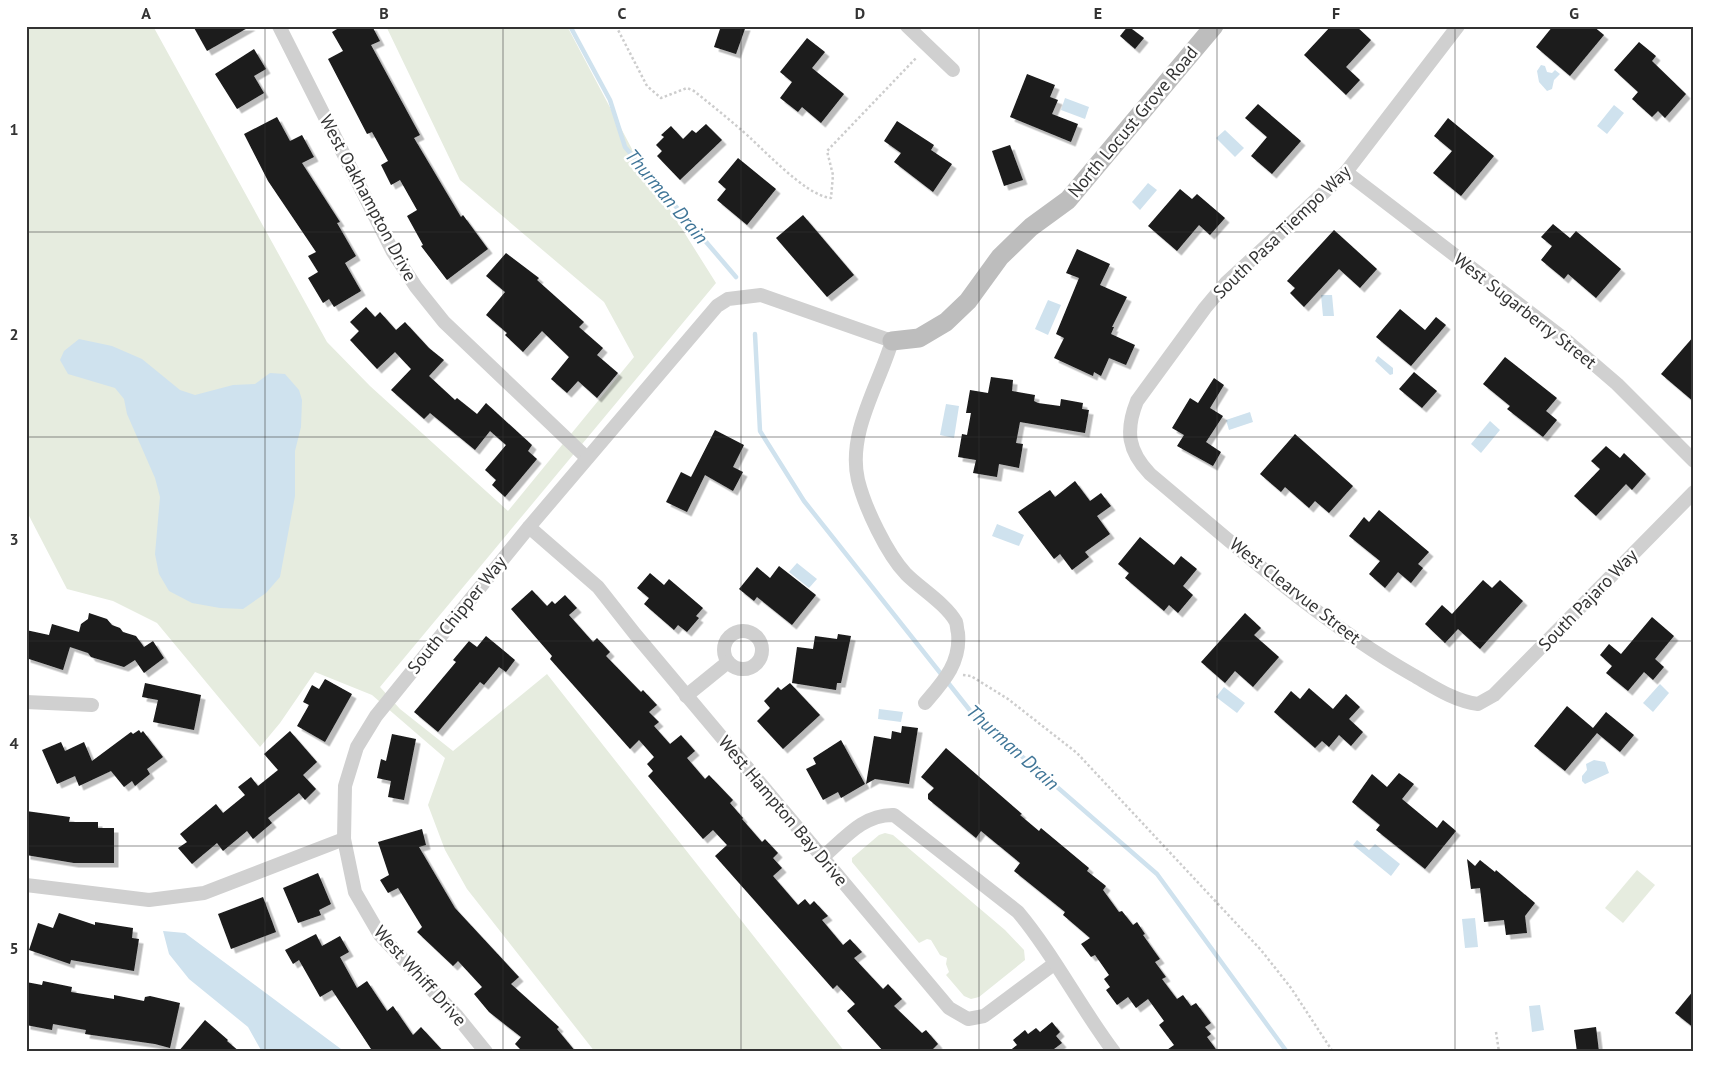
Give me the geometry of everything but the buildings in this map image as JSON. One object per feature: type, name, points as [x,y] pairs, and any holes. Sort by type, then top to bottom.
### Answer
[{"type":"street","name":"West Oakhampton Drive","points":[[279,26],[393,252],[416,287],[444,322],[587,458]]},
{"type":"street","points":[[907,26],[953,70]]},
{"type":"street","name":"North Locust Grove Road","points":[[892,341],[919,338],[946,322],[968,301],[1000,256],[1031,227],[1068,200],[1214,26]]},
{"type":"street","name":"South Pasa Tiempo Way","points":[[1132,448],[1131,416],[1137,401],[1205,308],[1226,283],[1346,172],[1374,138],[1450,29]]},
{"type":"street","name":"West Sugarberry Street","points":[[1346,172],[1567,341],[1617,384],[1694,461]]},
{"type":"street","name":"South Chipper Way","points":[[344,839],[345,786],[357,747],[376,716],[529,527],[716,306],[728,299],[761,295],[892,341]]},
{"type":"street","points":[[892,341],[883,369],[870,398],[855,456],[858,480],[877,528],[894,560],[956,622],[959,642],[953,668],[925,703]]},
{"type":"street","name":"West Clearvue Street","points":[[1132,448],[1139,462],[1150,474],[1335,626],[1379,655],[1424,681],[1461,701],[1478,704]]},
{"type":"street","name":"South Pajaro Way","points":[[1478,704],[1494,696],[1694,492]]},
{"type":"street","name":"West Hampton Bay Drive","points":[[529,527],[598,587],[686,696],[949,1008],[968,1019],[984,1016],[1054,964]]},
{"type":"street","points":[[686,696],[728,662]]},
{"type":"street","points":[[26,702],[92,705]]},
{"type":"street","points":[[822,858],[866,820],[881,815],[894,815],[1018,912],[1035,932],[1054,964],[1114,1052]]},
{"type":"street","points":[[26,886],[149,900],[204,893],[344,839]]},
{"type":"street","name":"West Whiff Drive","points":[[344,839],[355,892],[380,935],[456,1015],[486,1052]]},
{"type":"path","points":[[616,26],[654,94],[661,98],[687,88],[694,91],[740,128],[794,177],[823,197],[831,198],[833,176],[827,151],[917,57]]},
{"type":"path","points":[[971,676],[1046,727],[1084,760],[1262,950],[1291,988],[1333,1052]]},
{"type":"path","points":[[1496,1032],[1499,1052]]},
{"type":"shaded area","points":[[26,26],[153,26],[327,342],[370,386],[508,511],[634,357],[604,302],[460,180],[386,26],[567,26],[633,151],[716,283],[380,687],[400,709],[453,751],[547,674],[845,1052],[595,1052],[467,889],[445,850],[428,805],[445,758],[372,695],[315,672],[280,723],[260,747],[157,623],[113,601],[67,589],[26,510]]},
{"type":"shaded area","points":[[885,833],[893,835],[1005,930],[1024,950],[1025,960],[979,997],[971,999],[964,996],[946,975],[949,972],[946,964],[947,958],[940,955],[931,940],[927,939],[919,943],[852,862],[852,858],[879,835]]},
{"type":"shaded area","points":[[1637,870],[1655,885],[1623,923],[1605,908]]},
{"type":"water","points":[[1541,65],[1545,66],[1547,72],[1552,73],[1555,70],[1560,74],[1554,80],[1552,89],[1547,91],[1539,82],[1537,71]]},
{"type":"water","points":[[1065,98],[1089,107],[1085,119],[1061,110]]},
{"type":"water","points":[[1614,105],[1624,113],[1607,134],[1597,126]]},
{"type":"water","points":[[1225,130],[1244,148],[1235,157],[1216,138]]},
{"type":"water","points":[[1148,183],[1157,190],[1140,210],[1132,202]]},
{"type":"water","points":[[1321,295],[1332,295],[1334,316],[1323,316]]},
{"type":"water","points":[[1048,300],[1061,305],[1048,335],[1035,329]]},
{"type":"water","points":[[79,339],[112,346],[142,359],[180,390],[195,395],[233,385],[255,384],[270,373],[285,374],[299,390],[302,400],[301,427],[295,451],[295,496],[280,577],[266,593],[243,609],[220,608],[192,603],[169,591],[159,574],[155,554],[160,497],[155,478],[127,414],[124,399],[115,388],[68,374],[60,360],[64,351]]},
{"type":"water","points":[[1378,356],[1393,368],[1393,374],[1390,375],[1375,361]]},
{"type":"water","points":[[946,404],[959,406],[954,438],[940,435]]},
{"type":"water","points":[[1250,412],[1253,422],[1229,430],[1226,420]]},
{"type":"water","points":[[1490,421],[1500,430],[1481,453],[1471,444]]},
{"type":"water","points":[[997,524],[1024,535],[1019,546],[992,536]]},
{"type":"water","points":[[797,563],[817,579],[809,588],[789,572]]},
{"type":"water","points":[[1660,684],[1669,693],[1653,712],[1643,703]]},
{"type":"water","points":[[1224,687],[1245,703],[1237,713],[1216,697]]},
{"type":"water","points":[[879,709],[903,712],[901,722],[878,719]]},
{"type":"water","points":[[1594,760],[1605,762],[1609,773],[1585,784],[1582,781],[1582,776],[1587,770],[1586,764]]},
{"type":"water","points":[[1357,840],[1369,850],[1375,844],[1400,864],[1391,876],[1353,845]]},
{"type":"water","points":[[1475,918],[1478,947],[1465,948],[1462,919]]},
{"type":"water","points":[[163,931],[185,933],[345,1052],[262,1052],[248,1027],[189,979],[169,954]]},
{"type":"water","points":[[1540,1005],[1544,1030],[1532,1032],[1529,1006]]},
{"type":"waterway","name":"Thurman Drain","points":[[570,26],[610,100],[625,147],[736,277]]},
{"type":"waterway","name":"Thurman Drain","points":[[755,334],[760,431],[804,501],[972,713],[1157,874],[1287,1052]]}]
